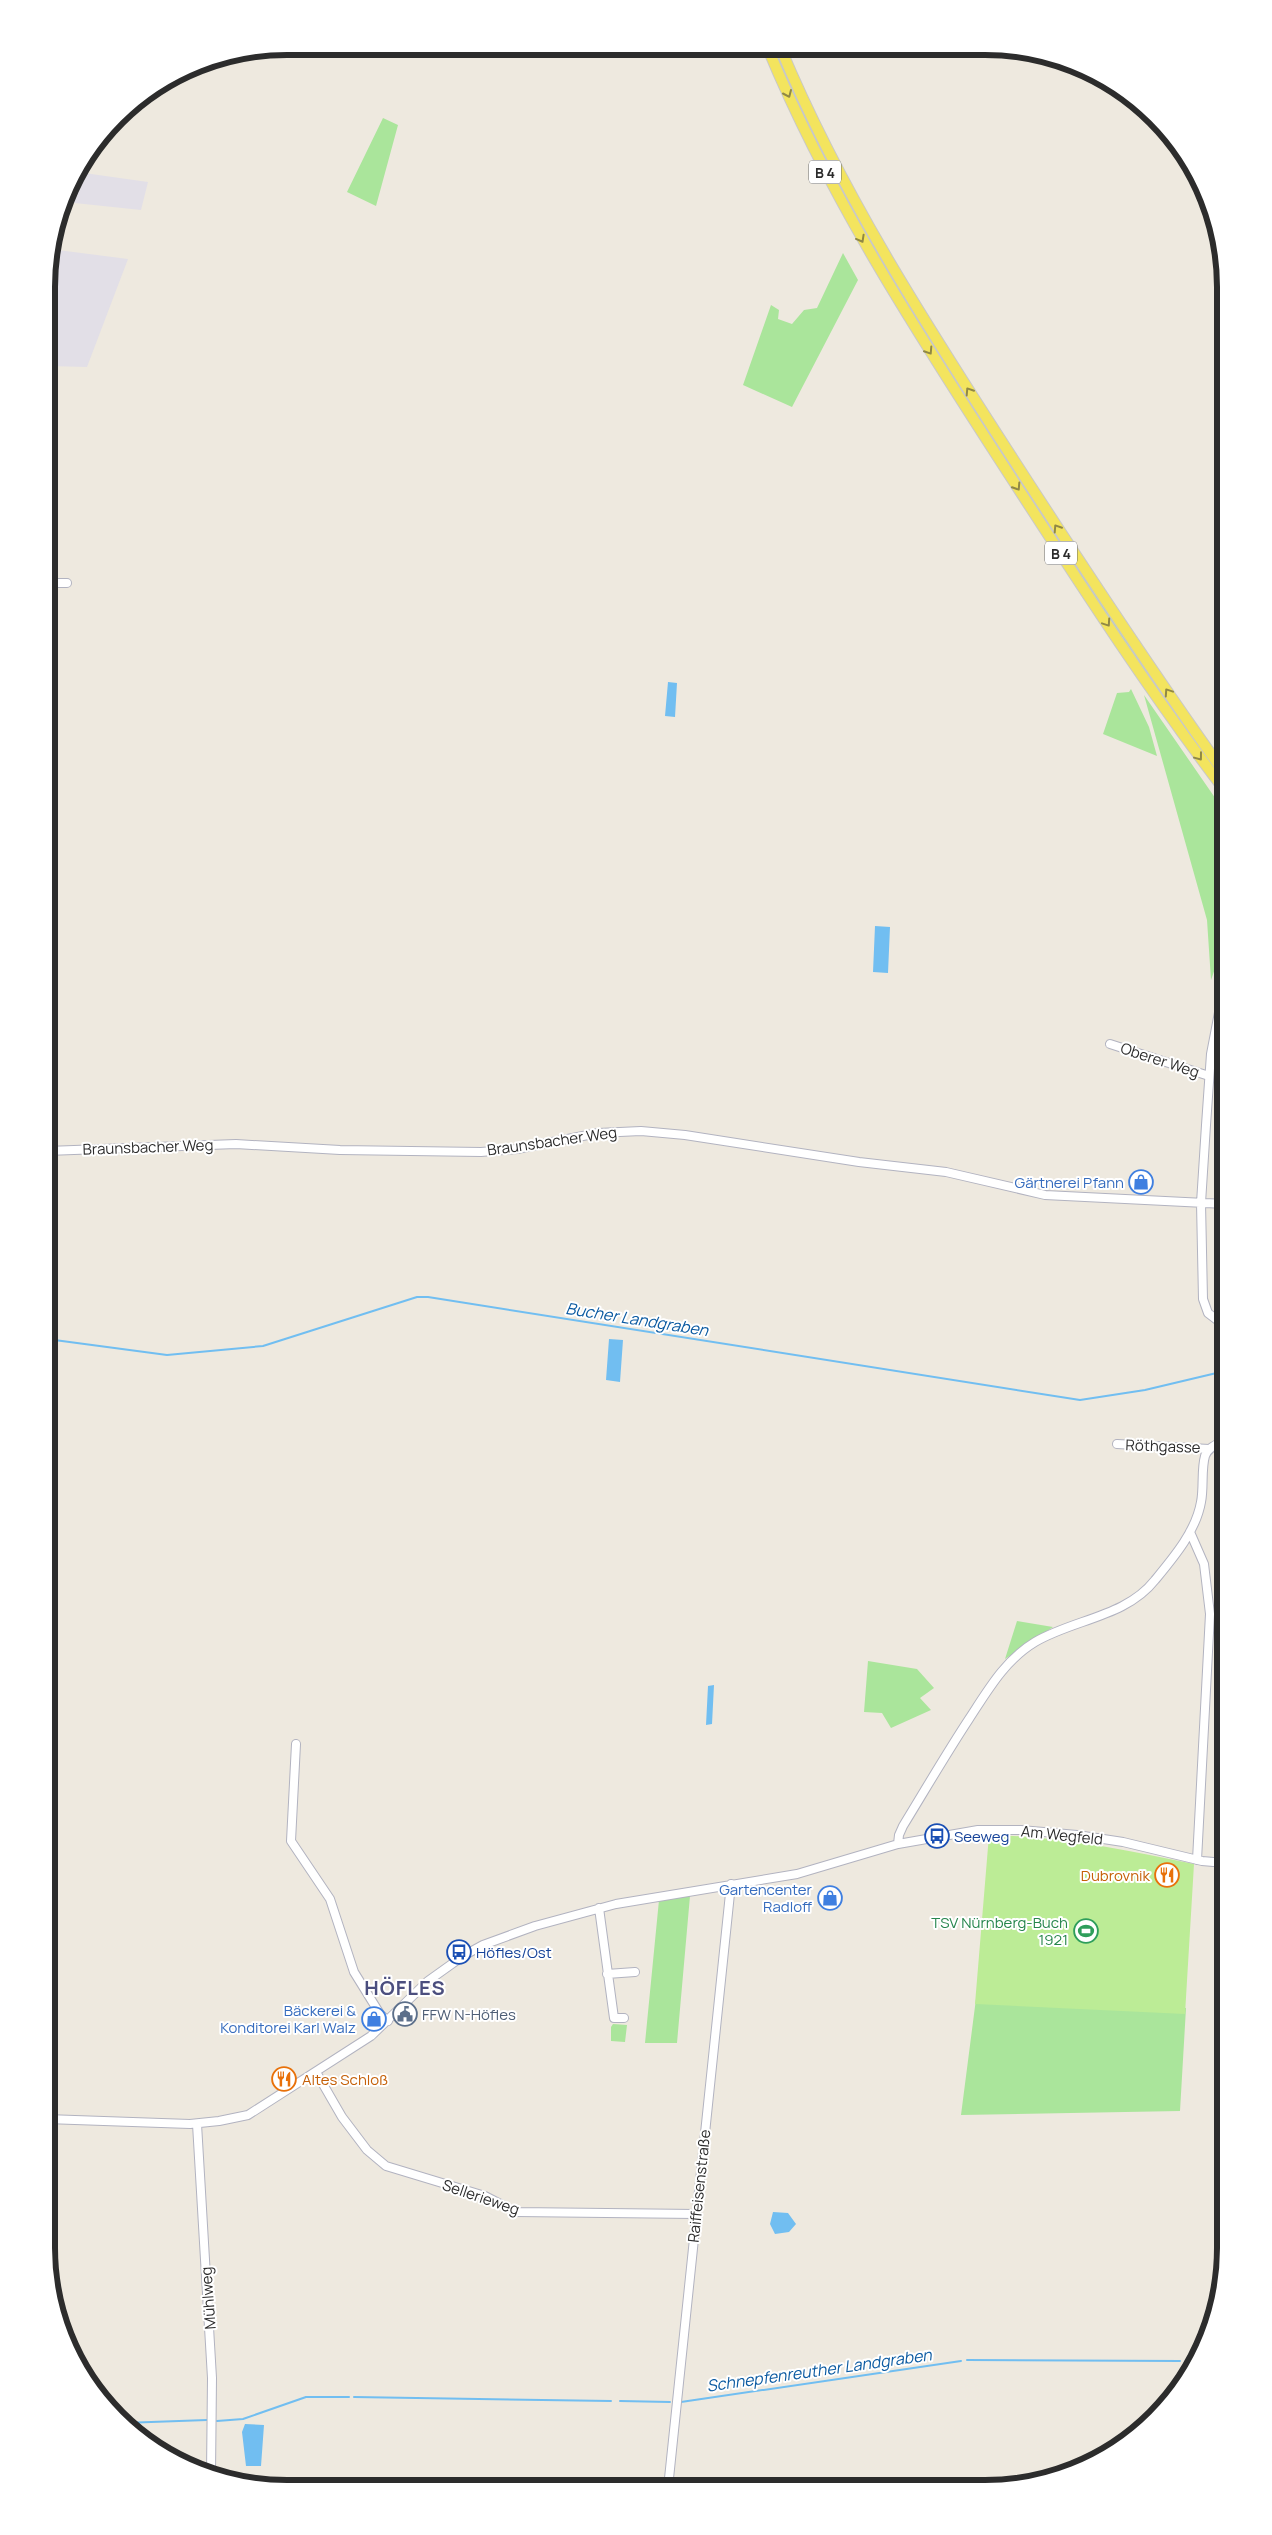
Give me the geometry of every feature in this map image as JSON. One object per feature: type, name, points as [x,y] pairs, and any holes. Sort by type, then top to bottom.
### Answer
[{"type":"main road","name":"B 4","points":[[771,55],[821,164],[891,291],[1094,603],[1185,737],[1217,780]]},
{"type":"main road","name":"B 4","points":[[784,55],[829,155],[901,285],[1064,538],[1217,762]]},
{"type":"street","points":[[55,583],[67,583]]},
{"type":"street","points":[[1217,1041],[1209,1076],[1201,1203],[1203,1299],[1208,1313],[1217,1320]]},
{"type":"street","name":"Oberer Weg","points":[[1110,1044],[1209,1076]]},
{"type":"street","name":"Braunsbacher Weg","points":[[55,1151],[236,1144],[340,1150],[481,1152],[517,1148],[598,1133],[641,1131],[685,1135],[859,1162],[946,1172],[1046,1195],[1217,1204]]},
{"type":"street","name":"Röthgasse","points":[[1117,1444],[1209,1449]]},
{"type":"street","points":[[898,1844],[903,1826],[947,1753],[990,1686],[1011,1661],[1035,1642],[1062,1629],[1116,1608],[1142,1594],[1154,1581],[1190,1532],[1201,1503],[1205,1456],[1209,1449],[1217,1444]]},
{"type":"street","points":[[1190,1532],[1204,1564],[1210,1614],[1197,1860]]},
{"type":"street","points":[[296,1744],[291,1841],[330,1898],[354,1972],[380,2014],[388,2021]]},
{"type":"street","name":"Am Wegfeld","points":[[55,2120],[197,2124],[248,2115],[371,2036],[428,1981],[472,1950],[535,1926],[599,1908],[653,1897],[802,1873],[898,1844],[963,1831],[1026,1830],[1101,1838],[1197,1860],[1217,1861]]},
{"type":"street","name":"Raiffeisenstraße","points":[[669,2480],[731,1884]]},
{"type":"street","points":[[599,1908],[614,2018],[624,2018]]},
{"type":"street","points":[[607,1974],[635,1972]]},
{"type":"street","name":"Sellerieweg","points":[[316,2072],[342,2117],[367,2150],[386,2166],[485,2196],[516,2212],[696,2214]]},
{"type":"street","name":"Mühlweg","points":[[197,2124],[212,2378],[211,2467]]},
{"type":"shaded area","points":[[85,173],[148,182],[141,210],[71,203]]},
{"type":"shaded area","points":[[58,250],[128,259],[87,367],[55,366],[55,272]]},
{"type":"green space","points":[[774,55],[780,55],[834,173],[902,293],[897,295],[846,206]]},
{"type":"green space","points":[[383,118],[398,125],[376,206],[347,192]]},
{"type":"green space","points":[[843,253],[858,280],[792,407],[743,385],[771,305],[779,310],[778,319],[792,324],[804,310],[817,308]]},
{"type":"green space","points":[[906,299],[1217,766],[1217,772],[1067,559],[901,302]]},
{"type":"green space","points":[[1131,689],[1149,727],[1157,756],[1103,734],[1117,693],[1129,692]]},
{"type":"green space","points":[[1144,695],[1217,801],[1217,807],[1214,809],[1217,814],[1217,963],[1211,980],[1207,920]]},
{"type":"green space","points":[[1017,1621],[1053,1627],[1005,1659]]},
{"type":"green space","points":[[868,1661],[917,1669],[934,1688],[920,1698],[931,1710],[891,1728],[882,1713],[864,1712]]},
{"type":"green space","name":"TSV Nürnberg-Buch 1921","points":[[989,1835],[1067,1841],[1194,1864],[1185,2014],[975,2004]]},
{"type":"green space","points":[[690,1896],[677,2043],[645,2043],[659,1900]]},
{"type":"green space","points":[[977,1991],[1186,2008],[1180,2111],[961,2115]]},
{"type":"green space","points":[[613,2024],[627,2025],[625,2042],[611,2041],[611,2027]]},
{"type":"water","points":[[668,682],[677,683],[675,717],[665,716]]},
{"type":"water","points":[[875,926],[890,927],[888,973],[873,972]]},
{"type":"water","points":[[609,1339],[623,1340],[620,1382],[606,1380]]},
{"type":"water","points":[[714,1685],[712,1724],[706,1725],[708,1686]]},
{"type":"water","points":[[773,2212],[788,2213],[796,2224],[789,2232],[775,2234],[770,2224]]},
{"type":"water","points":[[245,2424],[264,2425],[261,2466],[246,2466],[242,2432]]},
{"type":"waterway","name":"Bucher Landgraben","points":[[55,1340],[167,1355],[263,1346],[417,1297],[428,1297],[1080,1400],[1145,1390],[1217,1373]]},
{"type":"waterway","name":"Schnepfenreuther Landgraben","points":[[967,2360],[1180,2361]]},
{"type":"waterway","name":"Schnepfenreuther Landgraben","points":[[681,2402],[961,2361]]},
{"type":"waterway","name":"Schnepfenreuther Landgraben","points":[[217,2421],[243,2419],[306,2397],[349,2397]]},
{"type":"waterway","name":"Schnepfenreuther Landgraben","points":[[354,2397],[611,2401]]},
{"type":"waterway","name":"Schnepfenreuther Landgraben","points":[[620,2401],[670,2402]]},
{"type":"waterway","name":"Schnepfenreuther Landgraben","points":[[135,2423],[207,2420]]},
{"type":"place","name":"Gärtnerei Pfann","points":[[1141,1182]]},
{"type":"place","name":"Seeweg","points":[[937,1836]]},
{"type":"place","name":"Dubrovnik","points":[[1167,1875]]},
{"type":"place","name":"Gartencenter Radloff","points":[[830,1898]]},
{"type":"place","name":"TSV Nürnberg-Buch 1921","points":[[1086,1931]]},
{"type":"place","name":"Höfles/Ost","points":[[459,1952]]},
{"type":"place","name":"FFW N-Höfles","points":[[405,2014]]},
{"type":"place","name":"Bäckerei & Konditorei Karl Walz","points":[[374,2019]]},
{"type":"place","name":"Altes Schloß","points":[[284,2079]]},
{"type":"district","name":"HÖFLES","points":[[405,1987]]}]
